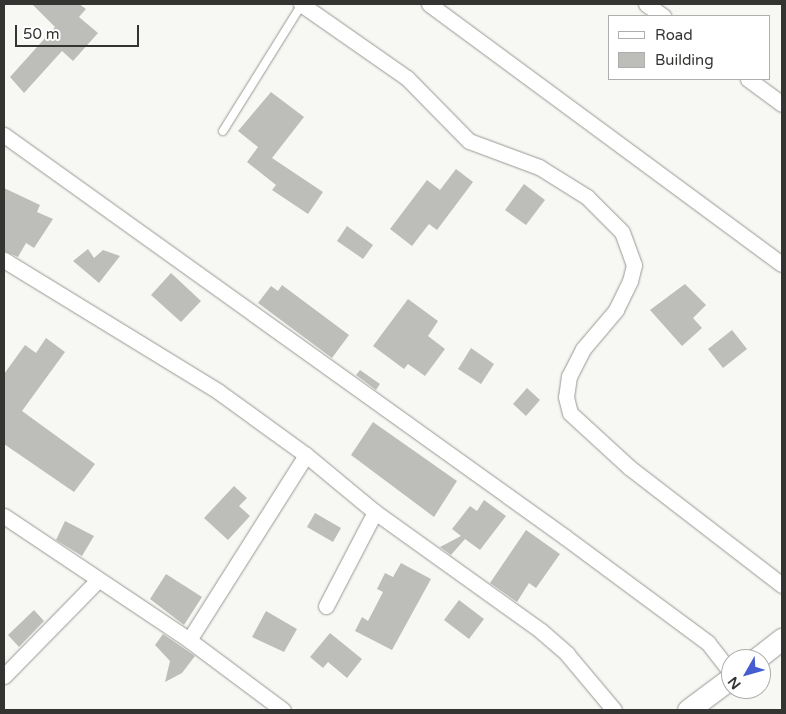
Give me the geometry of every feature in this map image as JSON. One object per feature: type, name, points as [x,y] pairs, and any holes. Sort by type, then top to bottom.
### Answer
[{"type":"main road","points":[[769,649],[782,639]]},
{"type":"main road","points":[[688,710],[721,685]]},
{"type":"street","points":[[301,4],[407,78],[469,141],[539,167],[587,197],[622,232],[634,265],[630,280],[616,310],[583,349],[569,376],[566,397],[570,413],[630,468],[782,585]]},
{"type":"street","points":[[429,4],[782,264]]},
{"type":"street","points":[[646,4],[662,15]]},
{"type":"street","points":[[749,80],[782,104]]},
{"type":"street","points":[[4,135],[566,537],[708,643],[721,659]]},
{"type":"street","points":[[4,260],[219,392],[306,455],[375,512],[540,631],[567,654],[614,710]]},
{"type":"street","points":[[189,640],[306,455]]},
{"type":"street","points":[[326,606],[375,512]]},
{"type":"street","points":[[4,516],[189,640],[283,710]]},
{"type":"street","points":[[4,676],[98,580]]},
{"type":"lane","points":[[223,131],[301,4]]},
{"type":"building","points":[[32,4],[79,4],[86,9],[79,17],[98,33],[73,61],[62,51],[24,93],[10,77],[55,27]]},
{"type":"building","points":[[271,92],[304,117],[272,158],[323,192],[308,214],[272,190],[276,185],[247,162],[258,147],[238,131]]},
{"type":"building","points":[[456,169],[473,182],[437,230],[429,224],[412,246],[390,229],[427,180],[440,190]]},
{"type":"building","points":[[524,184],[545,200],[526,225],[505,210]]},
{"type":"building","points":[[4,188],[40,205],[37,212],[53,219],[34,248],[26,243],[18,257],[4,251]]},
{"type":"building","points":[[347,226],[373,245],[363,259],[337,241]]},
{"type":"building","points":[[88,249],[94,258],[103,250],[120,256],[99,283],[73,261]]},
{"type":"building","points":[[171,273],[201,301],[181,322],[151,295]]},
{"type":"building","points":[[685,284],[706,305],[693,318],[702,328],[682,346],[650,310]]},
{"type":"building","points":[[282,285],[349,335],[332,358],[258,303],[271,286],[278,291]]},
{"type":"building","points":[[408,299],[438,321],[428,336],[445,349],[425,376],[408,364],[404,369],[373,346]]},
{"type":"building","points":[[732,330],[747,349],[723,368],[708,349]]},
{"type":"building","points":[[46,338],[65,352],[22,411],[95,464],[74,492],[4,444],[4,374],[25,345],[36,353]]},
{"type":"building","points":[[471,348],[494,364],[481,384],[458,369]]},
{"type":"building","points":[[360,370],[380,384],[376,390],[356,375]]},
{"type":"building","points":[[527,388],[540,400],[526,416],[513,404]]},
{"type":"building","points":[[373,422],[457,481],[434,517],[351,455]]},
{"type":"building","points":[[234,486],[247,498],[239,506],[250,516],[228,540],[204,518]]},
{"type":"building","points":[[484,500],[506,516],[480,550],[465,539],[451,555],[440,547],[461,536],[452,529],[470,506],[477,511]]},
{"type":"building","points":[[315,513],[341,528],[333,542],[307,527]]},
{"type":"building","points":[[65,521],[94,536],[82,556],[56,540]]},
{"type":"building","points":[[526,530],[560,554],[536,588],[529,583],[517,602],[490,583]]},
{"type":"building","points":[[401,563],[431,579],[392,650],[355,631],[362,617],[368,621],[383,592],[377,589],[385,573],[393,577]]},
{"type":"building","points":[[166,574],[202,597],[184,625],[150,599]]},
{"type":"building","points":[[459,600],[484,619],[469,639],[444,620]]},
{"type":"building","points":[[34,610],[44,621],[19,647],[8,635]]},
{"type":"building","points":[[266,611],[297,629],[284,652],[252,637]]},
{"type":"building","points":[[330,633],[362,659],[347,678],[328,662],[323,668],[310,657]]},
{"type":"building","points":[[163,634],[195,656],[182,673],[165,682],[170,661],[155,645]]}]
